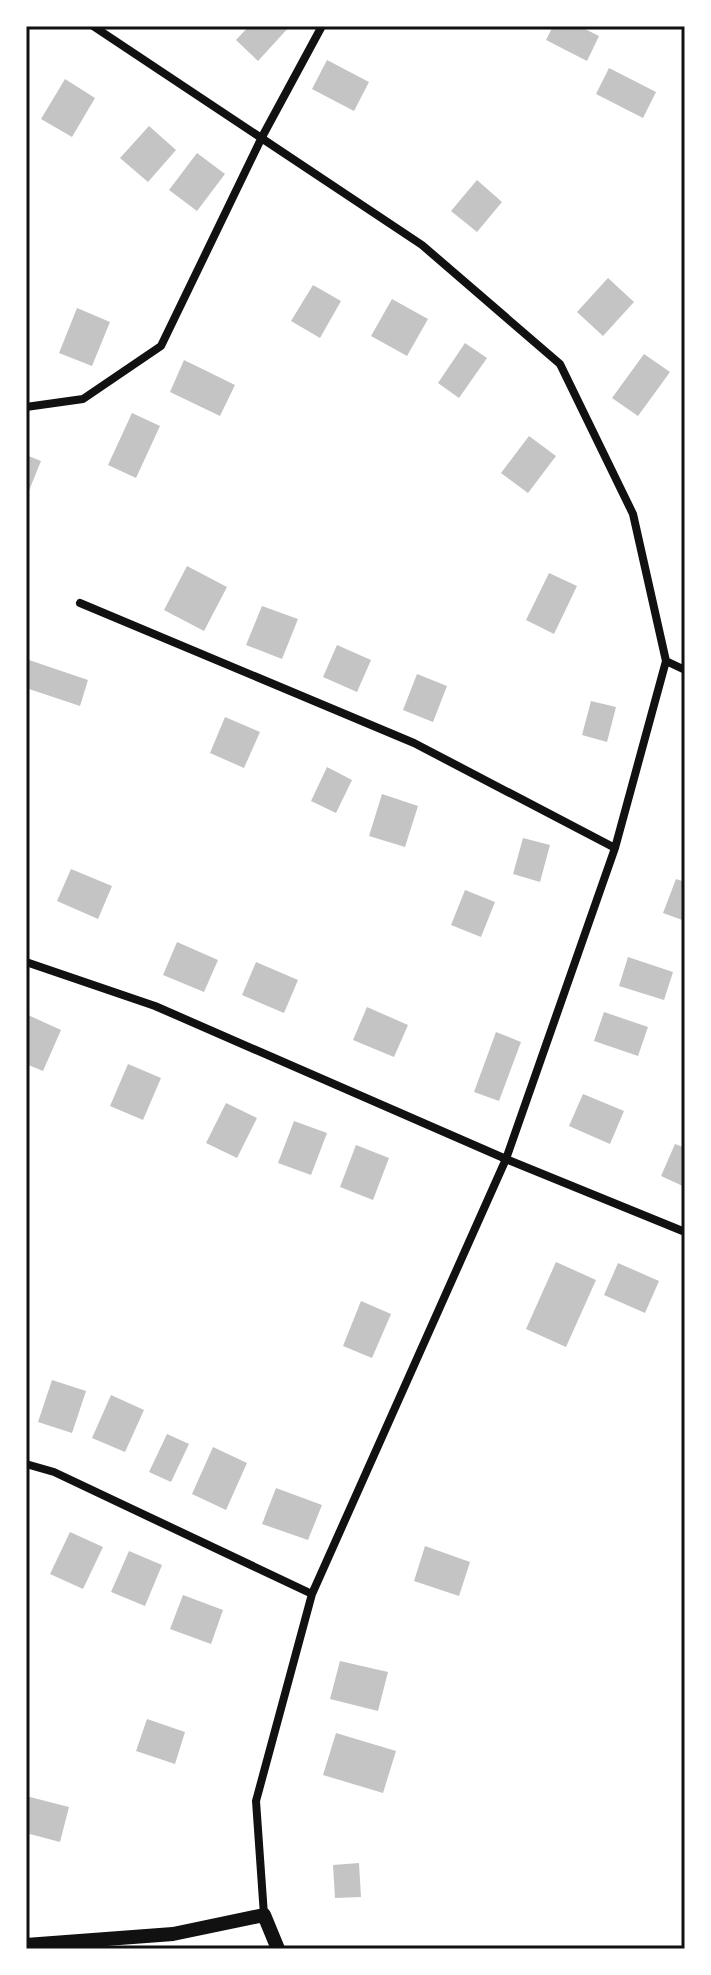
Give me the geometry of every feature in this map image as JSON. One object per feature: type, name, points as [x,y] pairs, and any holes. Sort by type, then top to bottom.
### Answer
[{"type":"street","points":[[93,26],[422,245],[560,364],[633,514],[666,661],[615,848],[506,1159],[312,1594],[256,1801],[264,1915],[278,1949]]},
{"type":"street","points":[[26,407],[83,399],[161,346],[262,137],[322,26]]},
{"type":"street","points":[[80,603],[414,743],[615,848]]},
{"type":"street","points":[[666,661],[685,670]]},
{"type":"street","points":[[26,962],[155,1006],[506,1159],[685,1232]]},
{"type":"street","points":[[26,1464],[54,1472],[312,1594]]},
{"type":"street","points":[[26,1945],[173,1934],[264,1915]]},
{"type":"building","points":[[249,26],[290,26],[258,61],[236,40]]},
{"type":"building","points":[[553,26],[579,26],[599,36],[587,61],[546,40]]},
{"type":"building","points":[[327,60],[369,82],[354,111],[312,89]]},
{"type":"building","points":[[609,68],[656,92],[643,118],[596,94]]},
{"type":"building","points":[[65,79],[95,98],[72,137],[41,119]]},
{"type":"building","points":[[149,126],[176,150],[148,182],[120,158]]},
{"type":"building","points":[[197,153],[225,174],[197,211],[169,190]]},
{"type":"building","points":[[477,180],[502,202],[477,232],[451,211]]},
{"type":"building","points":[[608,278],[634,302],[603,336],[577,312]]},
{"type":"building","points":[[313,285],[341,301],[320,338],[291,321]]},
{"type":"building","points":[[392,299],[428,319],[407,356],[371,336]]},
{"type":"building","points":[[77,308],[110,322],[92,366],[59,353]]},
{"type":"building","points":[[465,343],[487,358],[459,398],[438,383]]},
{"type":"building","points":[[644,354],[670,372],[638,416],[612,398]]},
{"type":"building","points":[[184,360],[235,385],[220,416],[170,392]]},
{"type":"building","points":[[132,413],[160,426],[136,478],[108,465]]},
{"type":"building","points":[[529,436],[556,456],[528,493],[501,473]]},
{"type":"building","points":[[26,455],[41,461],[26,498]]},
{"type":"building","points":[[187,566],[227,587],[204,631],[164,610]]},
{"type":"building","points":[[549,573],[577,586],[554,634],[526,620]]},
{"type":"building","points":[[262,606],[298,619],[282,659],[246,645]]},
{"type":"building","points":[[337,645],[371,660],[357,692],[323,677]]},
{"type":"building","points":[[26,659],[88,680],[80,706],[26,688]]},
{"type":"building","points":[[417,674],[447,686],[433,722],[403,710]]},
{"type":"building","points":[[591,701],[616,707],[607,742],[582,735]]},
{"type":"building","points":[[225,717],[260,732],[244,768],[210,753]]},
{"type":"building","points":[[327,767],[352,780],[336,813],[311,801]]},
{"type":"building","points":[[382,794],[418,806],[405,847],[369,836]]},
{"type":"building","points":[[523,838],[550,845],[540,882],[513,874]]},
{"type":"building","points":[[71,869],[112,886],[98,919],[57,901]]},
{"type":"building","points":[[676,879],[685,882],[685,921],[663,913]]},
{"type":"building","points":[[465,890],[495,902],[481,937],[451,925]]},
{"type":"building","points":[[177,942],[218,960],[204,992],[163,975]]},
{"type":"building","points":[[628,957],[673,972],[664,1000],[619,986]]},
{"type":"building","points":[[256,962],[298,980],[284,1013],[242,995]]},
{"type":"building","points":[[367,1007],[408,1025],[394,1057],[353,1040]]},
{"type":"building","points":[[604,1012],[648,1027],[638,1056],[594,1041]]},
{"type":"building","points":[[28,1015],[61,1030],[43,1071],[26,1064]]},
{"type":"building","points":[[496,1032],[521,1042],[499,1101],[474,1092]]},
{"type":"building","points":[[128,1064],[161,1078],[143,1120],[110,1106]]},
{"type":"building","points":[[583,1094],[624,1111],[610,1144],[569,1126]]},
{"type":"building","points":[[226,1103],[257,1118],[237,1158],[206,1143]]},
{"type":"building","points":[[294,1121],[327,1133],[311,1175],[278,1163]]},
{"type":"building","points":[[675,1144],[685,1148],[685,1187],[661,1176]]},
{"type":"building","points":[[356,1145],[389,1158],[373,1200],[340,1187]]},
{"type":"building","points":[[556,1262],[596,1280],[566,1347],[526,1329]]},
{"type":"building","points":[[618,1263],[659,1281],[645,1313],[604,1295]]},
{"type":"building","points":[[361,1301],[391,1314],[372,1358],[343,1346]]},
{"type":"building","points":[[52,1380],[86,1391],[72,1433],[38,1422]]},
{"type":"building","points":[[111,1395],[144,1410],[125,1452],[92,1438]]},
{"type":"building","points":[[167,1434],[189,1444],[171,1482],[149,1472]]},
{"type":"building","points":[[213,1447],[247,1463],[226,1510],[192,1494]]},
{"type":"building","points":[[276,1488],[322,1505],[308,1540],[262,1524]]},
{"type":"building","points":[[70,1532],[103,1547],[83,1589],[50,1574]]},
{"type":"building","points":[[425,1546],[470,1562],[459,1596],[414,1581]]},
{"type":"building","points":[[129,1551],[162,1565],[145,1606],[111,1592]]},
{"type":"building","points":[[183,1595],[223,1610],[211,1644],[170,1629]]},
{"type":"building","points":[[340,1661],[388,1672],[378,1711],[330,1699]]},
{"type":"building","points":[[147,1719],[185,1732],[175,1764],[136,1751]]},
{"type":"building","points":[[336,1733],[396,1751],[383,1793],[323,1775]]},
{"type":"building","points":[[26,1796],[69,1807],[60,1842],[26,1833]]},
{"type":"building","points":[[359,1863],[361,1897],[335,1898],[333,1865]]}]
